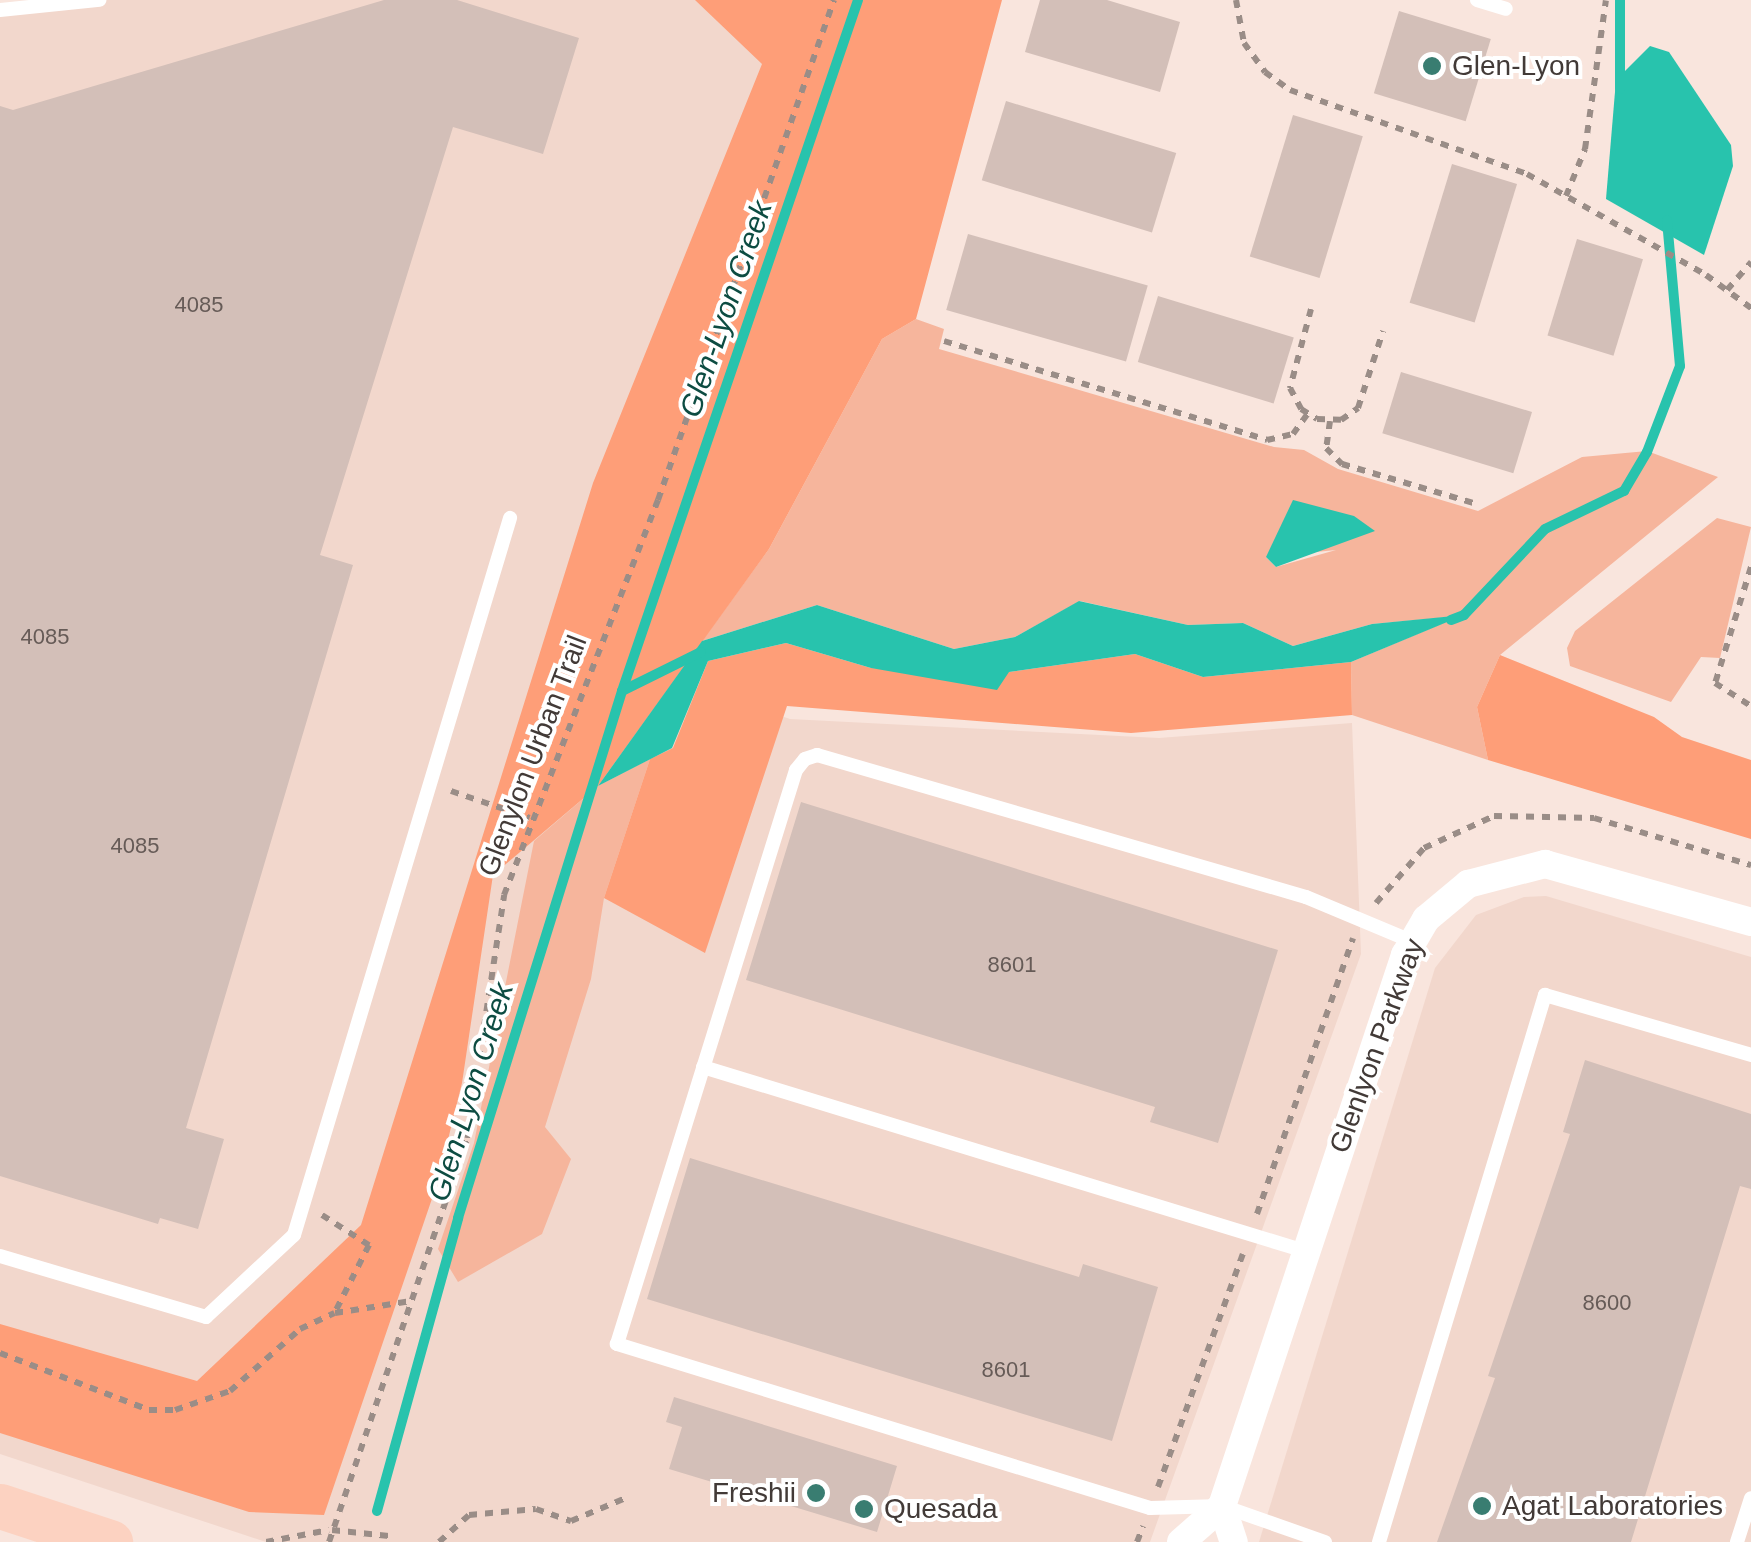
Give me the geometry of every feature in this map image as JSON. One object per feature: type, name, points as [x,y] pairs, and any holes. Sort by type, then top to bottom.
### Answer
[{"type":"main road","points":[[0,1506],[110,1542]]},
{"type":"street","name":"Glenlyon Parkway","points":[[1222,1506],[1411,941],[1468,884],[1545,864],[1751,922]]},
{"type":"street","points":[[1181,1542],[1222,1506],[1234,1542]]},
{"type":"lane","points":[[0,10],[99,0]]},
{"type":"lane","points":[[1477,0],[1506,10]]},
{"type":"lane","points":[[0,1256],[206,1318],[294,1235],[510,518]]},
{"type":"lane","points":[[1325,1542],[1222,1506],[1150,1508],[617,1344],[796,770],[818,754],[1306,897],[1411,941]]},
{"type":"lane","points":[[1379,1542],[1545,995],[1751,1054]]},
{"type":"lane","points":[[703,1067],[1305,1252]]},
{"type":"lane","points":[[1737,1542],[1751,1498]]},
{"type":"path","name":"Glenylon Urban Trail","points":[[329,1542],[467,1138],[504,895],[530,818],[658,500],[834,0]]},
{"type":"path","points":[[1236,0],[1244,43],[1264,72],[1290,90],[1527,174],[1706,275],[1751,308]]},
{"type":"path","points":[[1566,196],[1585,149],[1606,0]]},
{"type":"path","points":[[1727,290],[1751,262]]},
{"type":"path","points":[[1312,309],[1290,380],[1294,401],[1308,416],[1330,420],[1358,408],[1383,330]]},
{"type":"path","points":[[944,342],[1268,440],[1293,434],[1308,416]]},
{"type":"path","points":[[1330,420],[1326,448],[1342,464],[1477,504]]},
{"type":"path","points":[[1751,566],[1715,683],[1751,706]]},
{"type":"path","points":[[430,784],[530,818]]},
{"type":"path","points":[[303,1203],[369,1245],[335,1313]]},
{"type":"path","points":[[0,1354],[149,1410],[175,1410],[230,1391],[300,1330],[335,1313],[410,1304],[329,1530]]},
{"type":"path","points":[[440,1542],[469,1515],[536,1509],[571,1521],[626,1498]]},
{"type":"path","points":[[266,1542],[329,1530],[389,1536]]},
{"type":"shaded area","points":[[99,0],[827,0],[629,664],[790,719],[1159,738],[1352,723],[1361,954],[1150,1542],[266,1542],[0,1454],[0,10]]},
{"type":"shaded area","points":[[695,0],[1002,0],[916,319],[882,339],[769,549],[598,786],[493,875],[462,1083],[437,1184],[324,1515],[249,1512],[0,1433],[0,1324],[197,1381],[361,1225],[593,483],[762,64]]},
{"type":"shaded area","points":[[916,319],[944,329],[939,349],[1274,447],[1304,450],[1338,469],[1478,511],[1582,457],[1647,451],[1718,477],[1500,655],[1477,707],[1488,760],[1352,715],[1351,662],[1460,616],[1372,624],[1293,646],[1243,623],[1188,625],[1080,601],[1015,637],[954,649],[817,605],[702,641],[769,549],[882,339]],"holes":[[[1336,550],[1276,567],[1266,557]]]},
{"type":"shaded area","points":[[1717,518],[1751,527],[1720,658],[1701,657],[1671,702],[1570,666],[1567,648],[1575,631]]},
{"type":"shaded area","points":[[786,643],[871,668],[1009,672],[1135,654],[1203,677],[1351,662],[1352,715],[1131,733],[787,706],[705,953],[604,898],[650,759],[673,748],[708,661]]},
{"type":"shaded area","points":[[1500,655],[1654,717],[1682,737],[1751,760],[1751,839],[1488,760],[1477,707]]},
{"type":"shaded area","points":[[650,759],[604,898],[591,979],[545,1127],[571,1159],[542,1234],[458,1282],[438,1249],[474,1143],[534,841],[598,786]]},
{"type":"shaded area","points":[[1546,896],[1751,957],[1751,1542],[1259,1542],[1435,968],[1476,915],[1524,897]]},
{"type":"water","points":[[1650,46],[1669,52],[1731,145],[1733,166],[1704,255],[1606,199],[1616,80]]},
{"type":"water","points":[[1293,500],[1354,516],[1375,531],[1276,567],[1266,557]]},
{"type":"water","points":[[1079,601],[1188,625],[1243,623],[1293,646],[1372,624],[1464,615],[1351,662],[1203,677],[1135,654],[1009,672],[997,690],[871,668],[786,643],[708,661],[672,748],[598,786],[702,641],[817,605],[954,649],[1015,637]]},
{"type":"building","points":[[384,0],[457,0],[579,38],[543,154],[453,127],[320,555],[353,565],[186,1128],[224,1139],[198,1229],[160,1218],[158,1224],[0,1176],[0,106],[13,110]]},
{"type":"building","points":[[1040,0],[1107,0],[1180,22],[1160,92],[1025,52]]},
{"type":"building","name":"Glen-Lyon","points":[[1399,11],[1491,39],[1466,121],[1374,93]]},
{"type":"building","points":[[1006,101],[1176,153],[1152,232],[982,180]]},
{"type":"building","points":[[1293,115],[1363,136],[1320,278],[1250,257]]},
{"type":"building","points":[[1452,164],[1517,184],[1475,323],[1410,303]]},
{"type":"building","points":[[968,234],[1148,286],[1126,361],[946,310]]},
{"type":"building","points":[[1577,239],[1643,259],[1613,356],[1547,336]]},
{"type":"building","points":[[1158,296],[1294,338],[1274,404],[1138,362]]},
{"type":"building","points":[[1401,372],[1532,412],[1513,473],[1382,433]]},
{"type":"building","points":[[801,802],[1278,950],[1218,1143],[1150,1122],[1155,1107],[746,980]]},
{"type":"building","points":[[1585,1060],[1751,1114],[1751,1189],[1740,1186],[1631,1542],[1437,1542],[1495,1378],[1488,1376],[1570,1134],[1563,1132]]},
{"type":"building","points":[[690,1158],[1079,1277],[1083,1264],[1158,1287],[1112,1441],[647,1299]]},
{"type":"building","points":[[674,1397],[897,1466],[877,1532],[669,1469],[682,1427],[666,1422]]},
{"type":"waterway","name":"Glen-Lyon Creek","points":[[622,691],[858,0]]},
{"type":"waterway","name":"Glen-Lyon Creek","points":[[1620,0],[1620,89]]},
{"type":"waterway","name":"Glen-Lyon Creek","points":[[1451,620],[1464,615],[1545,529],[1624,491],[1647,452],[1680,366],[1667,221]]},
{"type":"waterway","name":"Glen-Lyon Creek","points":[[377,1511],[458,1218],[622,691],[701,652]]},
{"type":"place","name":"Glen-Lyon","points":[[1432,66]]},
{"type":"place","name":"Freshii","points":[[816,1493]]},
{"type":"place","name":"Agat Laboratories","points":[[1482,1506]]},
{"type":"place","name":"Quesada","points":[[864,1509]]}]
